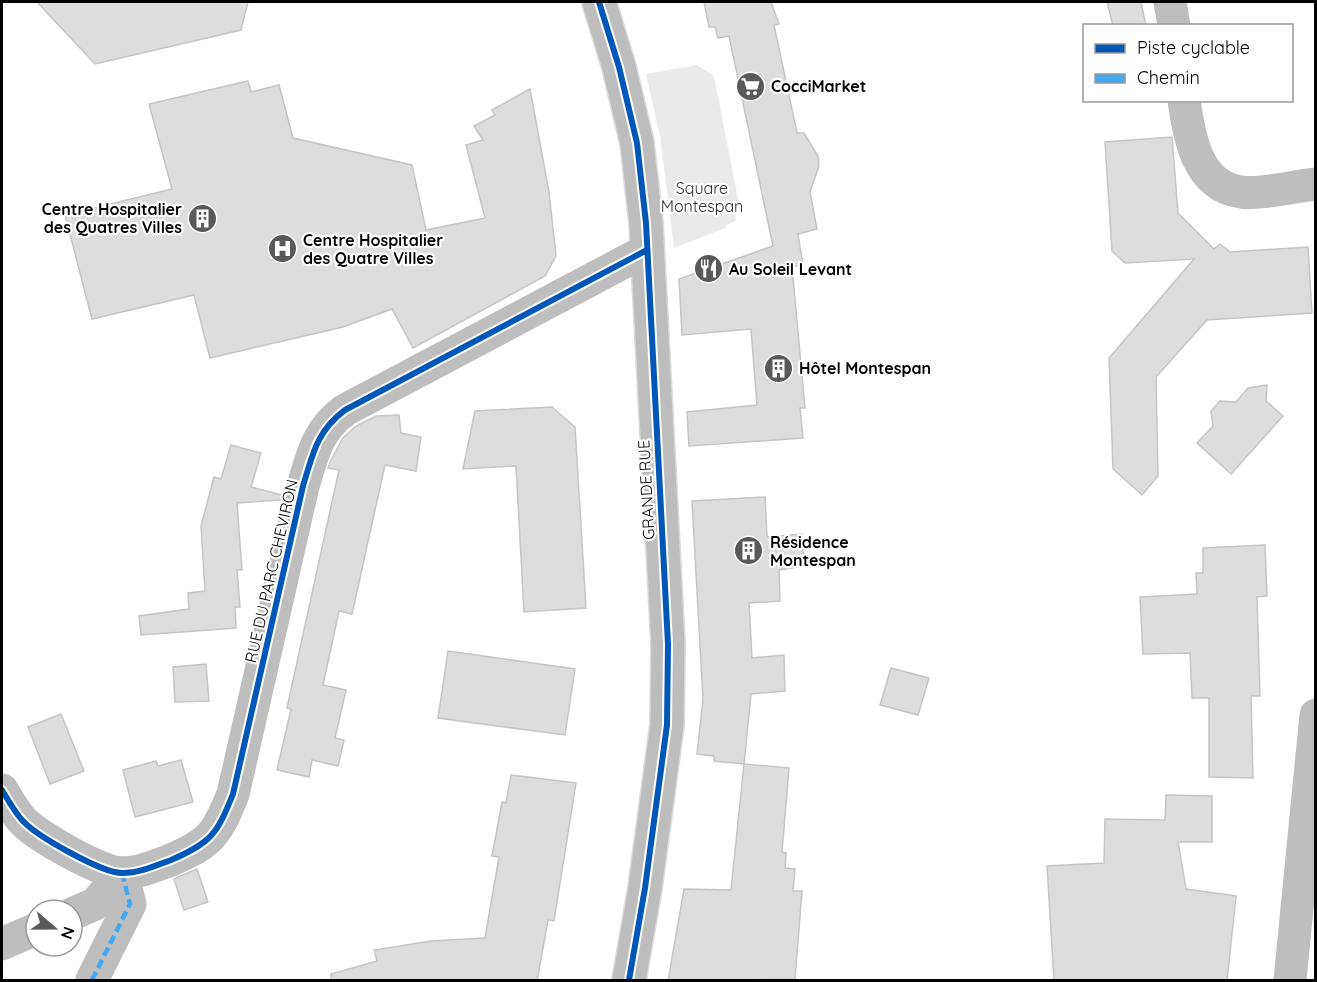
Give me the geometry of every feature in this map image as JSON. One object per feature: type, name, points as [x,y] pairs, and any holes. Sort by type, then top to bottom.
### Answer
[{"type":"main road","name":"GRANDE RUE","points":[[599,2],[620,67],[637,143],[647,250],[669,684],[667,725],[651,846],[629,981]]},
{"type":"street","points":[[1170,2],[1174,24]]},
{"type":"street","points":[[1184,102],[1188,129],[1200,165],[1212,182],[1241,192],[1316,184]]},
{"type":"street","name":"RUE DU PARC CHEVIRON","points":[[122,873],[150,868],[205,844],[222,823],[233,794],[248,732],[303,486],[312,453],[329,422],[345,410],[647,250]]},
{"type":"street","points":[[1290,981],[1316,716]]},
{"type":"street","points":[[2,790],[22,821],[46,838],[80,858],[122,873]]},
{"type":"street","points":[[84,909],[95,904],[122,873]]},
{"type":"street","points":[[92,981],[130,904],[122,873]]},
{"type":"street","points":[[2,944],[24,934]]},
{"type":"green space","name":"Square Montespan","points":[[697,65],[714,76],[739,204],[735,212],[736,221],[725,228],[674,248],[660,136],[646,74]]},
{"type":"building","points":[[37,2],[248,2],[241,30],[95,64]]},
{"type":"building","points":[[704,2],[771,2],[779,24],[774,25],[797,133],[804,133],[818,156],[819,166],[810,192],[817,229],[798,234],[803,265],[792,267],[805,408],[800,408],[803,438],[689,446],[687,412],[757,405],[751,329],[682,335],[679,279],[773,246],[729,36],[718,38],[715,27],[709,27]]},
{"type":"building","points":[[1107,2],[1141,2],[1146,24],[1112,24]]},
{"type":"building","points":[[248,81],[251,92],[279,85],[293,138],[412,165],[426,230],[485,218],[466,145],[483,140],[474,126],[495,115],[492,110],[530,89],[549,192],[556,256],[545,276],[413,348],[392,309],[343,327],[210,358],[194,295],[92,319],[65,215],[172,189],[149,104]]},
{"type":"building","points":[[1172,137],[1178,213],[1214,249],[1220,244],[1230,252],[1308,247],[1312,313],[1207,320],[1156,377],[1158,476],[1142,495],[1113,469],[1109,358],[1194,259],[1125,263],[1112,251],[1105,142]]},
{"type":"building","points":[[1267,385],[1266,401],[1283,416],[1231,474],[1197,443],[1213,426],[1211,411],[1220,401],[1236,402],[1248,388]]},
{"type":"building","points":[[552,407],[575,427],[586,608],[524,612],[516,466],[463,469],[475,411]]},
{"type":"building","points":[[399,415],[401,433],[421,437],[416,471],[385,465],[352,614],[339,611],[323,685],[346,690],[335,738],[344,740],[338,766],[312,760],[309,777],[277,770],[291,709],[287,708],[339,470],[328,468],[343,438],[356,426],[376,416]]},
{"type":"building","points":[[231,445],[261,453],[251,487],[282,495],[281,500],[237,503],[242,570],[237,570],[240,607],[235,607],[236,628],[141,635],[139,616],[189,609],[188,593],[205,591],[201,526],[214,477],[221,479]]},
{"type":"building","points":[[765,497],[767,537],[802,534],[804,566],[779,570],[780,601],[749,603],[752,658],[784,655],[785,691],[751,694],[744,764],[714,761],[714,756],[697,754],[703,699],[692,501]]},
{"type":"building","points":[[1265,545],[1267,596],[1257,597],[1260,696],[1251,696],[1253,778],[1209,777],[1209,698],[1192,698],[1190,653],[1143,654],[1140,597],[1197,594],[1196,573],[1203,573],[1203,548]]},
{"type":"building","points":[[448,651],[575,669],[565,735],[438,718]]},
{"type":"building","points":[[206,664],[209,701],[175,702],[173,667]]},
{"type":"building","points":[[891,668],[929,678],[918,715],[880,705]]},
{"type":"building","points":[[61,714],[84,771],[50,784],[28,727]]},
{"type":"building","points":[[181,760],[193,802],[135,817],[123,770],[156,761],[158,766]]},
{"type":"building","points":[[744,764],[789,768],[782,852],[786,853],[785,868],[795,869],[793,891],[802,891],[795,979],[668,981],[684,889],[731,890]]},
{"type":"building","points":[[511,775],[576,783],[554,921],[548,920],[537,981],[332,981],[331,974],[377,961],[374,950],[431,941],[485,938],[499,857],[492,856],[502,802],[506,803]]},
{"type":"building","points":[[1166,795],[1212,796],[1212,842],[1178,842],[1186,889],[1236,896],[1227,981],[1054,981],[1047,866],[1104,863],[1105,819],[1165,820]]},
{"type":"building","points":[[197,869],[208,902],[184,910],[174,879]]},
{"type":"marked path","points":[[92,980],[130,904],[122,873]]},
{"type":"cycle path","points":[[599,2],[619,67],[637,143],[646,223],[668,644],[667,725],[645,888],[629,980]]},
{"type":"cycle path","points":[[2,790],[16,813],[29,827],[85,860],[113,871],[128,873],[147,869],[184,854],[204,842],[217,828],[233,794],[303,486],[317,444],[328,426],[345,410],[647,250]]},
{"type":"place","name":"CocciMarket","points":[[750,86]]},
{"type":"place","name":"Centre Hospitalier des Quatres Villes","points":[[203,218]]},
{"type":"place","name":"Centre Hospitalier des Quatre Villes","points":[[282,249]]},
{"type":"place","name":"Au Soleil Levant","points":[[708,269]]},
{"type":"place","name":"Hôtel Montespan","points":[[778,368]]},
{"type":"place","name":"Résidence Montespan","points":[[749,551]]}]
